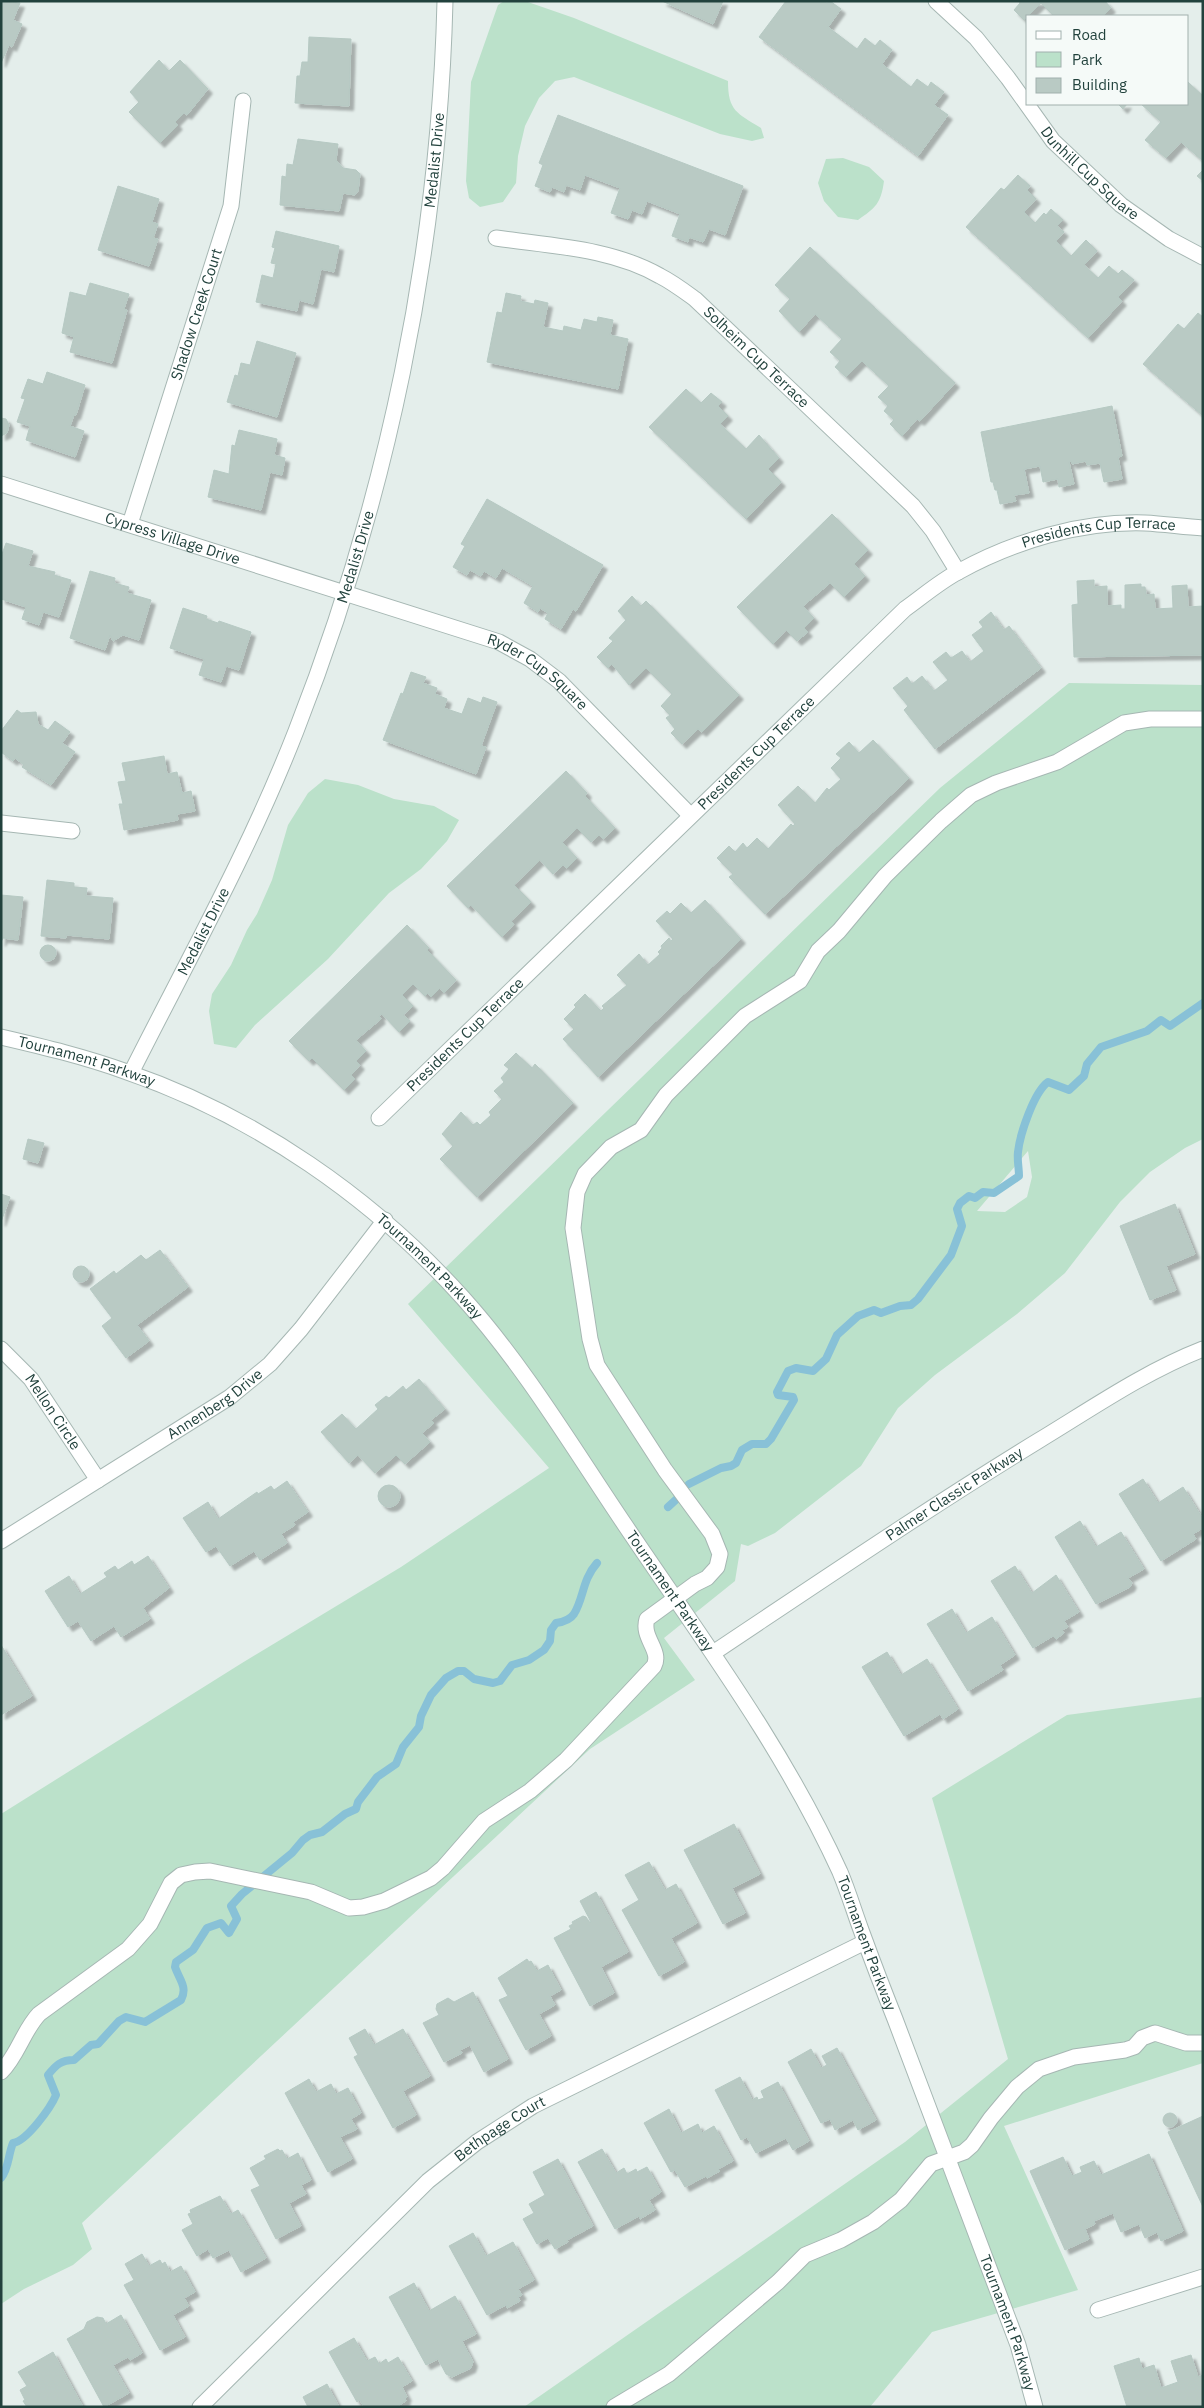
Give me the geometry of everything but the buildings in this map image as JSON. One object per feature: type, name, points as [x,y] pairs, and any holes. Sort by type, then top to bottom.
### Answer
[{"type":"street","name":"Medalist Drive","points":[[131,1073],[251,837],[296,731],[345,592],[376,484],[402,374],[422,263],[436,150],[446,1]]},
{"type":"street","name":"Dunhill Cup Square","points":[[936,1],[976,38],[1026,103]]},
{"type":"street","name":"Shadow Creek Court","points":[[130,524],[231,206],[244,101]]},
{"type":"street","name":"Dunhill Cup Square","points":[[1027,105],[1053,141],[1122,206],[1169,239],[1203,257]]},
{"type":"street","name":"Solheim Cup Terrace","points":[[496,238],[586,250],[622,259],[660,275],[695,299],[912,506],[933,531],[958,572]]},
{"type":"street","name":"Cypress Village Drive","points":[[1,484],[345,592]]},
{"type":"street","name":"Presidents Cup Terrace","points":[[379,1118],[905,609],[958,572],[1012,547],[1048,535],[1096,526],[1144,523],[1203,528]]},
{"type":"street","name":"Ryder Cup Square","points":[[345,592],[475,633],[499,642],[530,659],[559,680],[690,815]]},
{"type":"street","points":[[1,2072],[14,2056],[30,2024],[39,2014],[128,1949],[139,1938],[150,1924],[171,1883],[181,1875],[210,1871],[228,1874],[311,1892],[349,1908],[363,1908],[384,1901],[431,1878],[443,1868],[484,1821],[530,1791],[566,1760],[654,1666],[656,1661],[655,1653],[644,1628],[647,1619],[707,1578],[717,1567],[720,1554],[712,1534],[665,1470],[597,1365],[590,1339],[573,1228],[577,1192],[585,1174],[612,1147],[641,1130],[666,1095],[745,1016],[800,981],[818,951],[838,931],[884,876],[940,821],[971,795],[996,783],[1057,762],[1124,723],[1150,720],[1203,719]]},
{"type":"street","points":[[1,823],[72,831]]},
{"type":"street","name":"Tournament Parkway","points":[[1,1037],[65,1052],[131,1073],[204,1104],[268,1138],[328,1178],[384,1220],[464,1299],[504,1350],[558,1424],[675,1599],[713,1652],[771,1743],[806,1806],[840,1874],[1018,2345],[1035,2407]]},
{"type":"street","name":"Annenberg Drive","points":[[1,1541],[230,1397],[270,1364],[301,1329],[384,1220]]},
{"type":"street","name":"Mellon Circle","points":[[1,1349],[31,1379],[98,1480]]},
{"type":"street","name":"Palmer Classic Parkway","points":[[713,1652],[926,1509],[1174,1360],[1203,1349]]},
{"type":"street","name":"Bethpage Court","points":[[200,2407],[428,2181],[476,2142],[533,2106],[865,1942]]},
{"type":"street","points":[[614,2407],[669,2374],[778,2282],[805,2255],[841,2240],[887,2211],[912,2188],[931,2164],[964,2152],[972,2145],[990,2118],[1017,2087],[1039,2069],[1074,2057],[1125,2050],[1134,2047],[1142,2038],[1155,2033],[1186,2043],[1203,2043]]},
{"type":"street","points":[[1098,2310],[1203,2277]]},
{"type":"green space","points":[[504,1],[525,1],[574,18],[728,81],[728,91],[732,105],[740,114],[761,128],[764,138],[752,141],[720,134],[574,77],[555,81],[539,98],[525,126],[518,156],[516,183],[503,202],[480,207],[469,198],[466,181],[471,82],[498,5]]},
{"type":"green space","points":[[843,158],[869,167],[884,181],[881,195],[876,205],[858,220],[838,217],[824,201],[818,183],[826,159]]},
{"type":"green space","points":[[1069,683],[1203,685],[1203,1139],[1185,1148],[1150,1172],[1120,1202],[1065,1273],[1017,1314],[935,1375],[898,1408],[861,1466],[775,1533],[748,1546],[741,1544],[735,1581],[664,1638],[695,1680],[590,1749],[82,2223],[92,2249],[73,2265],[24,2289],[1,2304],[1,1814],[242,1663],[401,1567],[549,1468],[408,1304],[940,788]],"holes":[[[1028,1151],[1032,1177],[1027,1197],[1005,1212],[977,1211]]]},
{"type":"green space","points":[[325,779],[358,785],[394,799],[434,806],[459,820],[447,841],[421,869],[389,893],[328,959],[255,1025],[236,1048],[214,1044],[209,1011],[212,994],[231,965],[247,930],[257,914],[272,880],[288,825],[308,793]]},
{"type":"green space","points":[[1203,1697],[1203,2063],[1004,2126],[1078,2290],[932,2332],[870,2407],[524,2407],[905,2142],[1008,2059],[932,1798],[1067,1715]]},
{"type":"waterway","points":[[689,1484],[721,1468],[736,1463],[742,1450],[752,1444],[766,1444],[771,1439],[794,1400],[793,1397],[778,1395],[777,1392],[788,1371],[796,1368],[813,1371],[826,1359],[837,1335],[858,1316],[874,1310],[881,1313],[900,1306],[911,1305],[918,1299],[951,1255],[962,1226],[957,1209],[960,1203],[969,1196],[975,1198],[983,1192],[994,1193],[1019,1176],[1018,1152],[1025,1125],[1033,1104],[1048,1082],[1069,1090],[1084,1076],[1087,1064],[1101,1047],[1147,1031],[1161,1020],[1170,1026],[1203,1003]]},
{"type":"waterway","points":[[668,1507],[680,1496]]},
{"type":"waterway","points":[[1,2178],[6,2170],[13,2143],[19,2141],[31,2130],[44,2115],[56,2095],[48,2075],[54,2068],[62,2062],[74,2060],[91,2045],[98,2044],[119,2021],[126,2017],[145,2022],[181,2000],[184,1991],[175,1967],[176,1962],[193,1950],[207,1928],[221,1923],[229,1933],[237,1919],[231,1906],[242,1894],[292,1853],[303,1840],[310,1835],[322,1832],[345,1814],[356,1809],[358,1802],[377,1777],[396,1764],[403,1747],[419,1727],[421,1716],[431,1695],[446,1678],[458,1671],[464,1671],[474,1679],[493,1683],[500,1681],[512,1665],[529,1660],[544,1650],[550,1641],[551,1630],[556,1623],[566,1620],[574,1614],[588,1576],[597,1563]]}]
